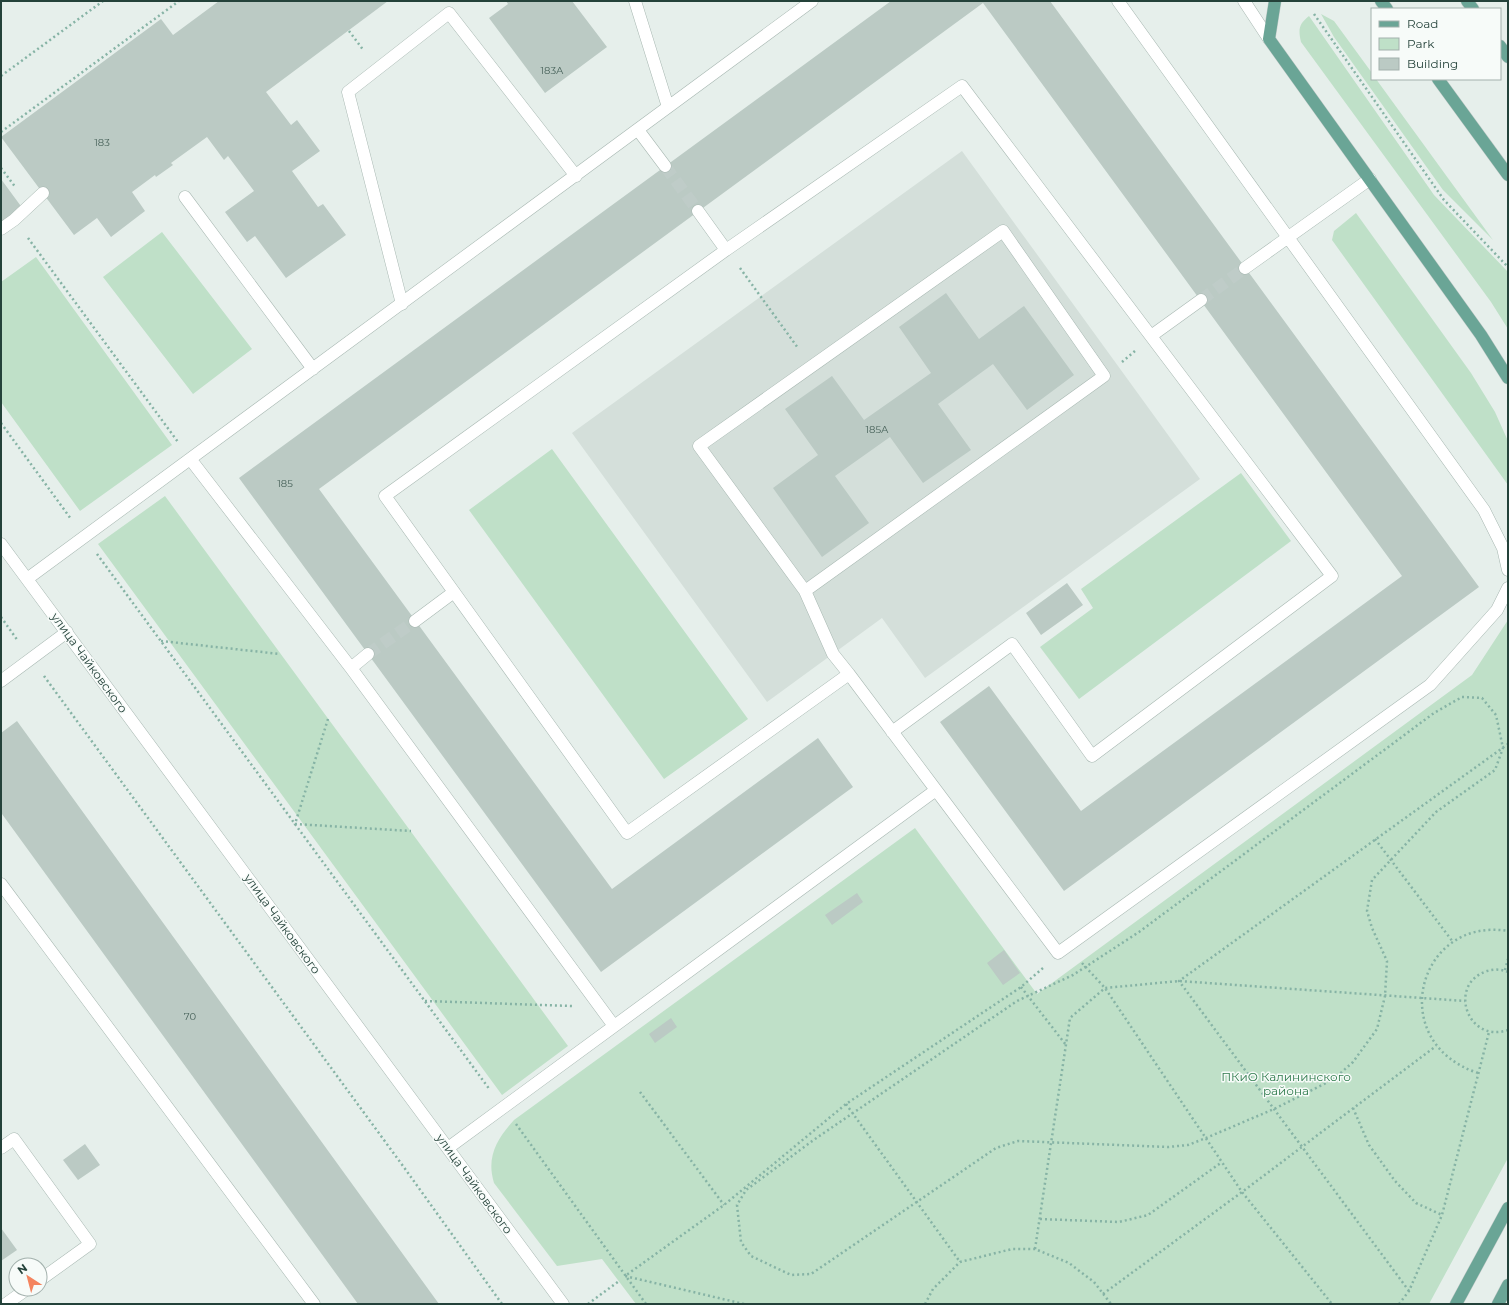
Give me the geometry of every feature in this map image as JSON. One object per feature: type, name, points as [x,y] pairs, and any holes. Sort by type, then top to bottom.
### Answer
[{"type":"main road","points":[[1275,1],[1269,39],[1481,335],[1508,378]]},
{"type":"main road","points":[[1501,47],[1508,57]]},
{"type":"main road","points":[[1439,80],[1508,175]]},
{"type":"main road","points":[[1456,1304],[1508,1208]]},
{"type":"main road","points":[[1498,1304],[1508,1285]]},
{"type":"street","points":[[635,1],[668,107]]},
{"type":"street","points":[[27,579],[191,460],[812,1]]},
{"type":"street","points":[[1118,1],[1484,510],[1503,548],[1508,570]]},
{"type":"street","points":[[1244,1],[1269,39]]},
{"type":"street","points":[[402,304],[348,92],[449,13],[576,176]]},
{"type":"street","points":[[849,674],[627,833],[385,496],[726,250],[962,86],[1332,576],[1092,756],[1012,644],[892,732]]},
{"type":"street","points":[[638,130],[665,166]]},
{"type":"street","points":[[1245,268],[1370,179]]},
{"type":"street","points":[[1,229],[14,220],[43,193]]},
{"type":"street","points":[[185,197],[313,369]]},
{"type":"street","points":[[698,211],[726,250]]},
{"type":"street","points":[[805,591],[1104,376],[1003,230],[699,446],[805,591],[833,654],[1058,953],[1430,685],[1497,610],[1508,588]]},
{"type":"street","points":[[1151,336],[1201,300]]},
{"type":"street","points":[[191,460],[351,668],[614,1026]]},
{"type":"street","name":"улица Чайковского","points":[[1,544],[563,1304]]},
{"type":"street","points":[[415,620],[454,592]]},
{"type":"street","points":[[1,681],[66,632]]},
{"type":"street","points":[[351,668],[368,654]]},
{"type":"street","points":[[448,1148],[936,790]]},
{"type":"street","points":[[1,884],[314,1304]]},
{"type":"street","points":[[1,1148],[14,1139],[90,1244],[48,1274]]},
{"type":"street","points":[[6,1304],[16,1297]]},
{"type":"path","points":[[1,76],[103,1]]},
{"type":"path","points":[[1,132],[179,1]]},
{"type":"path","points":[[1314,14],[1444,200],[1508,267]]},
{"type":"path","points":[[14,220],[191,460]]},
{"type":"path","points":[[726,250],[762,296],[812,367]]},
{"type":"path","points":[[1,423],[646,1304]]},
{"type":"path","points":[[1,617],[403,1166],[502,1304]]},
{"type":"path","points":[[161,641],[280,654]]},
{"type":"path","points":[[1462,697],[1482,698],[1496,715],[1503,748],[1495,770],[1436,812],[1391,860],[1372,880],[1367,911],[1372,928],[1387,961],[1385,996],[1377,1029],[1353,1062],[1334,1079],[1274,1109],[1188,1145],[1168,1147],[1018,1141],[996,1148],[812,1274],[791,1275],[751,1256],[740,1242],[737,1205],[746,1190],[853,1113],[1011,1006],[1028,996],[1073,975],[1139,932],[1434,713],[1462,697]]},
{"type":"path","points":[[295,824],[328,719]]},
{"type":"path","points":[[1179,981],[1508,744]]},
{"type":"path","points":[[295,824],[410,832]]},
{"type":"path","points":[[1375,839],[1453,942]]},
{"type":"path","points":[[1478,1073],[1455,1063],[1436,1046],[1428,1031],[1423,1015],[1422,999],[1424,982],[1431,967],[1441,953],[1453,942],[1473,932],[1494,929],[1508,931]]},
{"type":"path","points":[[1069,945],[1085,967],[1105,988],[1242,1192],[1332,1304]]},
{"type":"path","points":[[625,1276],[724,1205],[846,1104],[1021,987],[1058,953]]},
{"type":"path","points":[[1508,960],[1506,971],[1493,969],[1482,973],[1473,980],[1467,990],[1465,1001],[1468,1015],[1476,1026],[1489,1032],[1501,1033],[1508,1030]]},
{"type":"path","points":[[1179,981],[1409,1291]]},
{"type":"path","points":[[1035,1250],[1070,1018],[1105,988],[1179,981],[1465,1001]]},
{"type":"path","points":[[1021,987],[1066,1046]]},
{"type":"path","points":[[425,1001],[600,1007]]},
{"type":"path","points":[[1399,1304],[1409,1291],[1442,1215],[1489,1032]]},
{"type":"path","points":[[1103,1294],[1242,1192],[1436,1046]]},
{"type":"path","points":[[640,1092],[724,1205]]},
{"type":"path","points":[[846,1104],[960,1262]]},
{"type":"path","points":[[1353,1108],[1369,1145],[1395,1180],[1416,1203],[1442,1215]]},
{"type":"path","points":[[1040,1219],[1120,1222],[1148,1215],[1222,1162]]},
{"type":"path","points":[[925,1304],[933,1289],[960,1262],[1012,1249],[1035,1250],[1069,1263],[1094,1282],[1111,1304]]},
{"type":"path","points":[[625,1276],[744,1304]]},
{"type":"path","points":[[588,1304],[619,1281]]},
{"type":"shaded area","points":[[962,151],[1200,479],[925,678],[882,618],[767,702],[572,433]]},
{"type":"green space","points":[[1321,14],[1334,21],[1371,72],[1371,80],[1377,80],[1493,240],[1443,190],[1334,37]]},
{"type":"green space","points":[[1309,16],[1434,195],[1508,272],[1508,329],[1491,302],[1301,42],[1300,27]]},
{"type":"green space","points":[[1356,213],[1471,373],[1495,412],[1508,441],[1508,485],[1332,240],[1334,231]]},
{"type":"green space","points":[[162,232],[252,349],[193,394],[103,277]]},
{"type":"green space","points":[[36,257],[172,445],[80,511],[1,402],[1,282]]},
{"type":"green space","points":[[552,449],[748,719],[664,779],[469,510]]},
{"type":"green space","points":[[1241,473],[1291,541],[1079,699],[1040,647],[1093,608],[1081,589]]},
{"type":"green space","points":[[165,496],[568,1046],[502,1095],[98,544]]},
{"type":"green space","name":"ПКиО Калининского района","points":[[1508,620],[1508,1158],[1429,1304],[636,1304],[602,1259],[557,1266],[494,1183],[491,1165],[492,1157],[498,1141],[514,1120],[915,828],[1037,994],[1472,675]]},
{"type":"building","points":[[219,1],[388,1],[266,92],[291,125],[297,120],[320,151],[292,171],[318,207],[323,204],[346,235],[286,278],[255,236],[247,242],[225,212],[254,191],[228,156],[224,160],[207,137],[171,163],[173,165],[156,177],[155,175],[132,192],[145,211],[111,237],[97,218],[74,235],[1,137],[161,19],[173,35]]},
{"type":"building","points":[[506,1],[572,1],[607,47],[545,93],[489,18],[508,4]]},
{"type":"building","points":[[891,1],[1050,1],[1479,587],[1064,891],[940,722],[989,686],[1081,811],[1402,576],[983,3],[319,489],[612,889],[818,738],[853,787],[601,972],[239,478]]},
{"type":"building","points":[[1,179],[23,209],[1,224]]},
{"type":"building","points":[[946,293],[979,339],[1024,306],[1074,375],[1027,410],[993,364],[938,404],[971,450],[923,483],[890,437],[835,476],[869,523],[822,557],[773,488],[818,455],[785,409],[832,376],[864,420],[931,373],[899,327]]},
{"type":"building","points":[[1067,583],[1083,605],[1041,635],[1026,613]]},
{"type":"building","points":[[17,721],[439,1304],[358,1304],[1,814],[1,733]]},
{"type":"building","points":[[857,893],[863,902],[832,925],[825,915]]},
{"type":"building","points":[[1004,950],[1020,973],[1003,985],[987,963]]},
{"type":"building","points":[[671,1018],[677,1027],[655,1043],[649,1034]]},
{"type":"building","points":[[85,1144],[100,1165],[78,1180],[63,1160]]},
{"type":"building","points":[[1,1228],[17,1250],[1,1261]]},
{"type":"tunnel","points":[[665,166],[698,211]]},
{"type":"tunnel","points":[[1201,300],[1245,268]]},
{"type":"tunnel","points":[[368,654],[415,621]]}]
